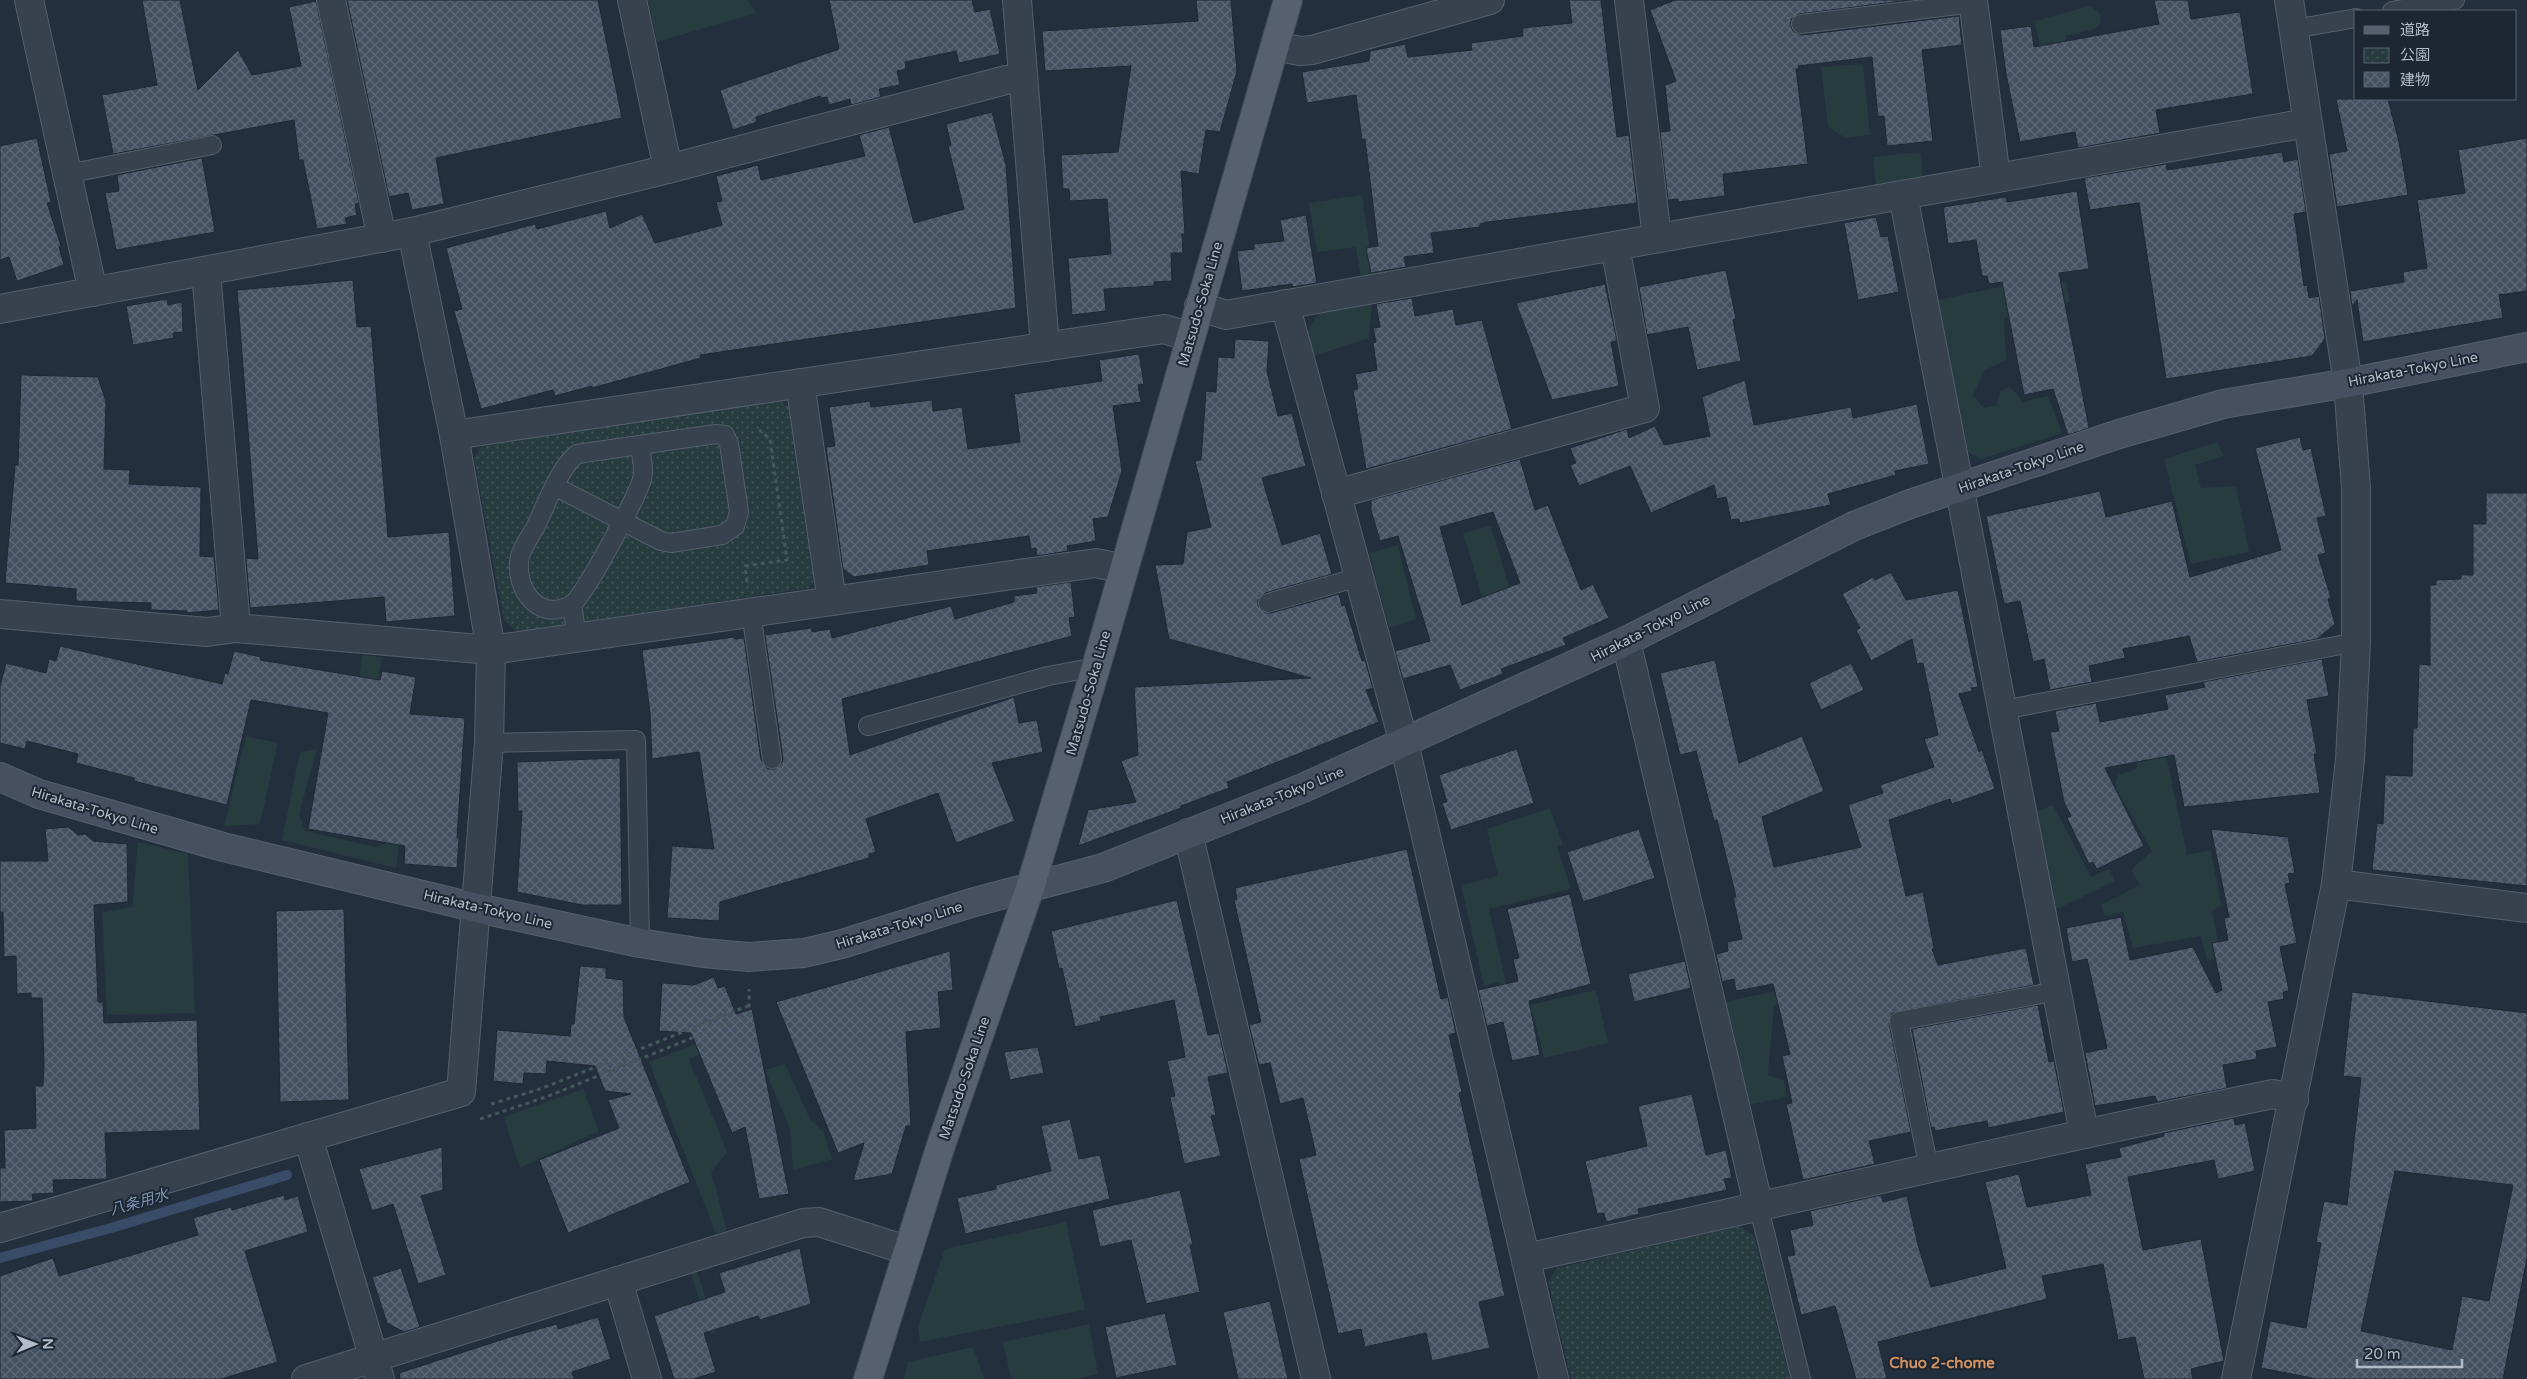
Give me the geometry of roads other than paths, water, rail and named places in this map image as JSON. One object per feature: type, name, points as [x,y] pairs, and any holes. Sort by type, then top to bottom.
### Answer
[{"type":"main road","name":"Matsudo-Soka Line","points":[[868,1379],[906,1250],[1030,888],[1096,667],[1288,0]]},
{"type":"main road","name":"Hirakata-Tokyo Line","points":[[0,778],[39,794],[223,847],[477,908],[640,943],[703,953],[749,957],[804,953],[842,944],[971,903],[1103,868],[1303,788],[1626,641],[1854,526],[1960,488],[2119,434],[2223,404],[2348,383],[2527,347]]},
{"type":"street","points":[[28,0],[93,292]]},
{"type":"street","points":[[331,0],[382,238]]},
{"type":"street","points":[[632,0],[668,169]]},
{"type":"street","points":[[1018,0],[1045,347]]},
{"type":"street","points":[[1274,46],[1300,51],[1312,50],[1490,0]]},
{"type":"street","points":[[1629,0],[1657,238]]},
{"type":"street","points":[[2236,1379],[2294,1100],[2336,884],[2350,760],[2356,642],[2356,488],[2348,383],[2289,0]]},
{"type":"street","points":[[1974,2],[1996,178]]},
{"type":"street","points":[[0,309],[412,232],[668,169],[1006,80],[1023,79]]},
{"type":"street","points":[[1199,306],[1226,315],[2308,123]]},
{"type":"street","points":[[1903,195],[2084,1133]]},
{"type":"street","points":[[0,1228],[461,1092],[489,744],[492,650],[454,435],[412,232]]},
{"type":"street","points":[[1336,494],[1644,408],[1615,246]]},
{"type":"street","points":[[206,271],[236,628]]},
{"type":"street","points":[[1285,304],[1404,743],[1554,1379]]},
{"type":"street","points":[[454,435],[1164,329],[1191,337]]},
{"type":"street","points":[[800,383],[832,601]]},
{"type":"street","points":[[0,614],[207,632],[236,628],[492,650],[1096,563],[1124,569]]},
{"type":"street","points":[[1626,641],[1758,1208]]},
{"type":"street","points":[[1188,833],[1316,1379]]},
{"type":"street","points":[[2336,884],[2527,908]]},
{"type":"street","points":[[1526,1258],[1758,1208],[2084,1133],[2273,1094],[2294,1100]]},
{"type":"street","points":[[308,1137],[377,1368]]},
{"type":"street","points":[[306,1379],[377,1368],[618,1281],[804,1223],[818,1222],[906,1250]]},
{"type":"street","points":[[618,1281],[647,1379]]},
{"type":"lane","points":[[2398,10],[2454,0]]},
{"type":"lane","points":[[1801,24],[1974,2]]},
{"type":"lane","points":[[2294,29],[2354,18]]},
{"type":"lane","points":[[66,174],[212,145]]},
{"type":"lane","points":[[556,487],[621,521],[661,541],[670,543],[722,535],[735,526],[739,512],[729,444],[725,435],[716,434],[577,454],[570,460],[556,487],[521,555],[519,567],[523,591],[531,602],[542,608],[556,608],[572,604],[586,589],[621,521],[642,480],[644,470],[640,445]]},
{"type":"lane","points":[[1268,603],[1360,577]]},
{"type":"lane","points":[[572,604],[577,638]]},
{"type":"lane","points":[[752,612],[772,759]]},
{"type":"lane","points":[[2003,710],[2356,642]]},
{"type":"lane","points":[[868,726],[1048,676],[1096,667]]},
{"type":"lane","points":[[489,744],[636,740],[640,943]]},
{"type":"lane","points":[[1929,1168],[1899,1021],[2057,991]]},
{"type":"lane","points":[[1758,1208],[1801,1379]]},
{"type":"waterway","name":"八条用水","points":[[0,1258],[111,1228],[287,1175]]},
{"type":"district","name":"Chuo 2-chome","points":[[1942,1363]]}]
